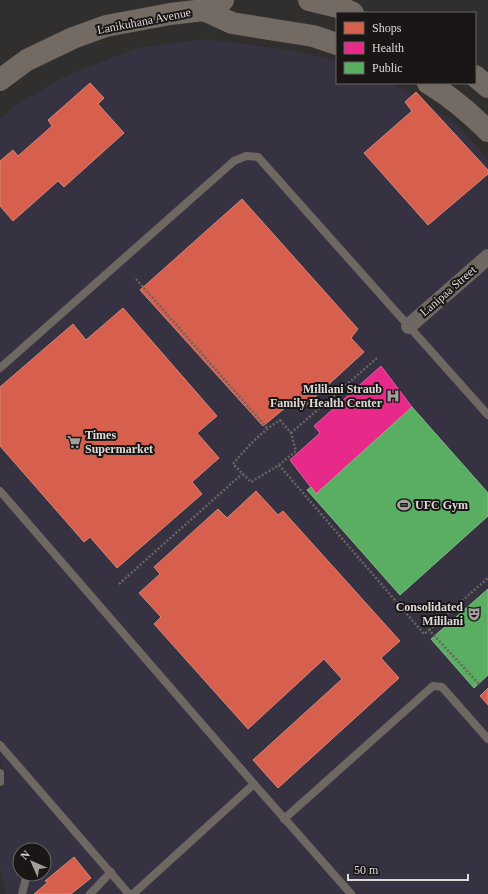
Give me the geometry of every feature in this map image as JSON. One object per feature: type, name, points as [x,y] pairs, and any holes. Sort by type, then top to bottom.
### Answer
[{"type":"main road","name":"Lanikuhana Avenue","points":[[0,80],[27,60],[72,38],[106,26],[194,9],[223,0]]},
{"type":"main road","points":[[309,0],[342,8],[351,12]]},
{"type":"main road","name":"Lanikuhana Avenue","points":[[194,9],[232,23],[313,36],[336,44]]},
{"type":"main road","points":[[476,77],[488,87]]},
{"type":"main road","points":[[430,84],[444,92],[488,130]]},
{"type":"street","name":"Lanipaa Street","points":[[409,326],[488,257]]},
{"type":"lane","points":[[0,368],[234,161],[246,156],[258,158],[488,415]]},
{"type":"lane","points":[[0,491],[284,819],[351,894]]},
{"type":"lane","points":[[284,819],[433,686],[442,687],[488,739]]},
{"type":"lane","points":[[0,745],[129,894]]},
{"type":"lane","points":[[0,774],[0,782]]},
{"type":"lane","points":[[133,894],[254,784]]},
{"type":"lane","points":[[90,894],[111,872]]},
{"type":"lane","points":[[22,894],[25,882]]},
{"type":"path","points":[[136,279],[267,428]]},
{"type":"path","points":[[290,433],[377,358]]},
{"type":"path","points":[[280,420],[290,433],[296,451],[279,465],[252,482],[233,464],[249,444],[267,428],[280,420]]},
{"type":"path","points":[[279,465],[424,634],[488,578]]},
{"type":"path","points":[[119,584],[242,474]]},
{"type":"path","points":[[429,630],[479,684]]},
{"type":"shaded area","points":[[207,39],[295,51],[336,61],[336,84],[390,84],[400,88],[455,122],[488,160],[488,894],[6,894],[0,868],[0,791],[4,772],[0,762],[0,119],[13,107],[66,76],[137,48]]},
{"type":"building: Shops","points":[[90,83],[104,98],[98,104],[124,133],[64,187],[58,181],[13,221],[0,206],[0,161],[13,150],[18,156],[52,126],[48,120]]},
{"type":"building: Shops","points":[[416,92],[488,170],[488,174],[428,225],[364,153],[412,111],[405,102]]},
{"type":"building: Shops","points":[[242,199],[358,329],[351,338],[364,352],[304,407],[296,399],[263,426],[140,290]]},
{"type":"building: Shops","points":[[123,308],[217,416],[197,433],[219,458],[192,482],[202,494],[117,568],[90,537],[84,542],[0,446],[0,387],[73,324],[86,340]]},
{"type":"building: Shops","points":[[256,491],[278,515],[283,511],[400,641],[381,658],[399,678],[278,788],[253,760],[342,679],[324,659],[248,729],[154,624],[161,617],[139,593],[160,574],[154,567],[218,509],[227,518]]},
{"type":"building: Shops","points":[[488,688],[488,705],[480,696]]},
{"type":"building: Shops","points":[[74,857],[91,878],[71,894],[34,894],[48,882],[52,882],[52,875]]},
{"type":"building: Health","points":[[381,366],[412,407],[316,494],[290,460],[320,433],[314,426]]},
{"type":"building: Public","name":"UFC Gym","points":[[412,407],[488,493],[488,516],[400,595],[307,490],[311,487],[316,494]]},
{"type":"building: Public","name":"Consolidated Mililani","points":[[488,589],[488,675],[474,688],[431,639]]},
{"type":"place","name":"Mililani Straub Family Health Center","points":[[393,396]]},
{"type":"place","name":"Times Supermarket","points":[[74,442]]},
{"type":"place","name":"UFC Gym","points":[[404,505]]},
{"type":"place","name":"Consolidated Mililani","points":[[474,614]]}]
